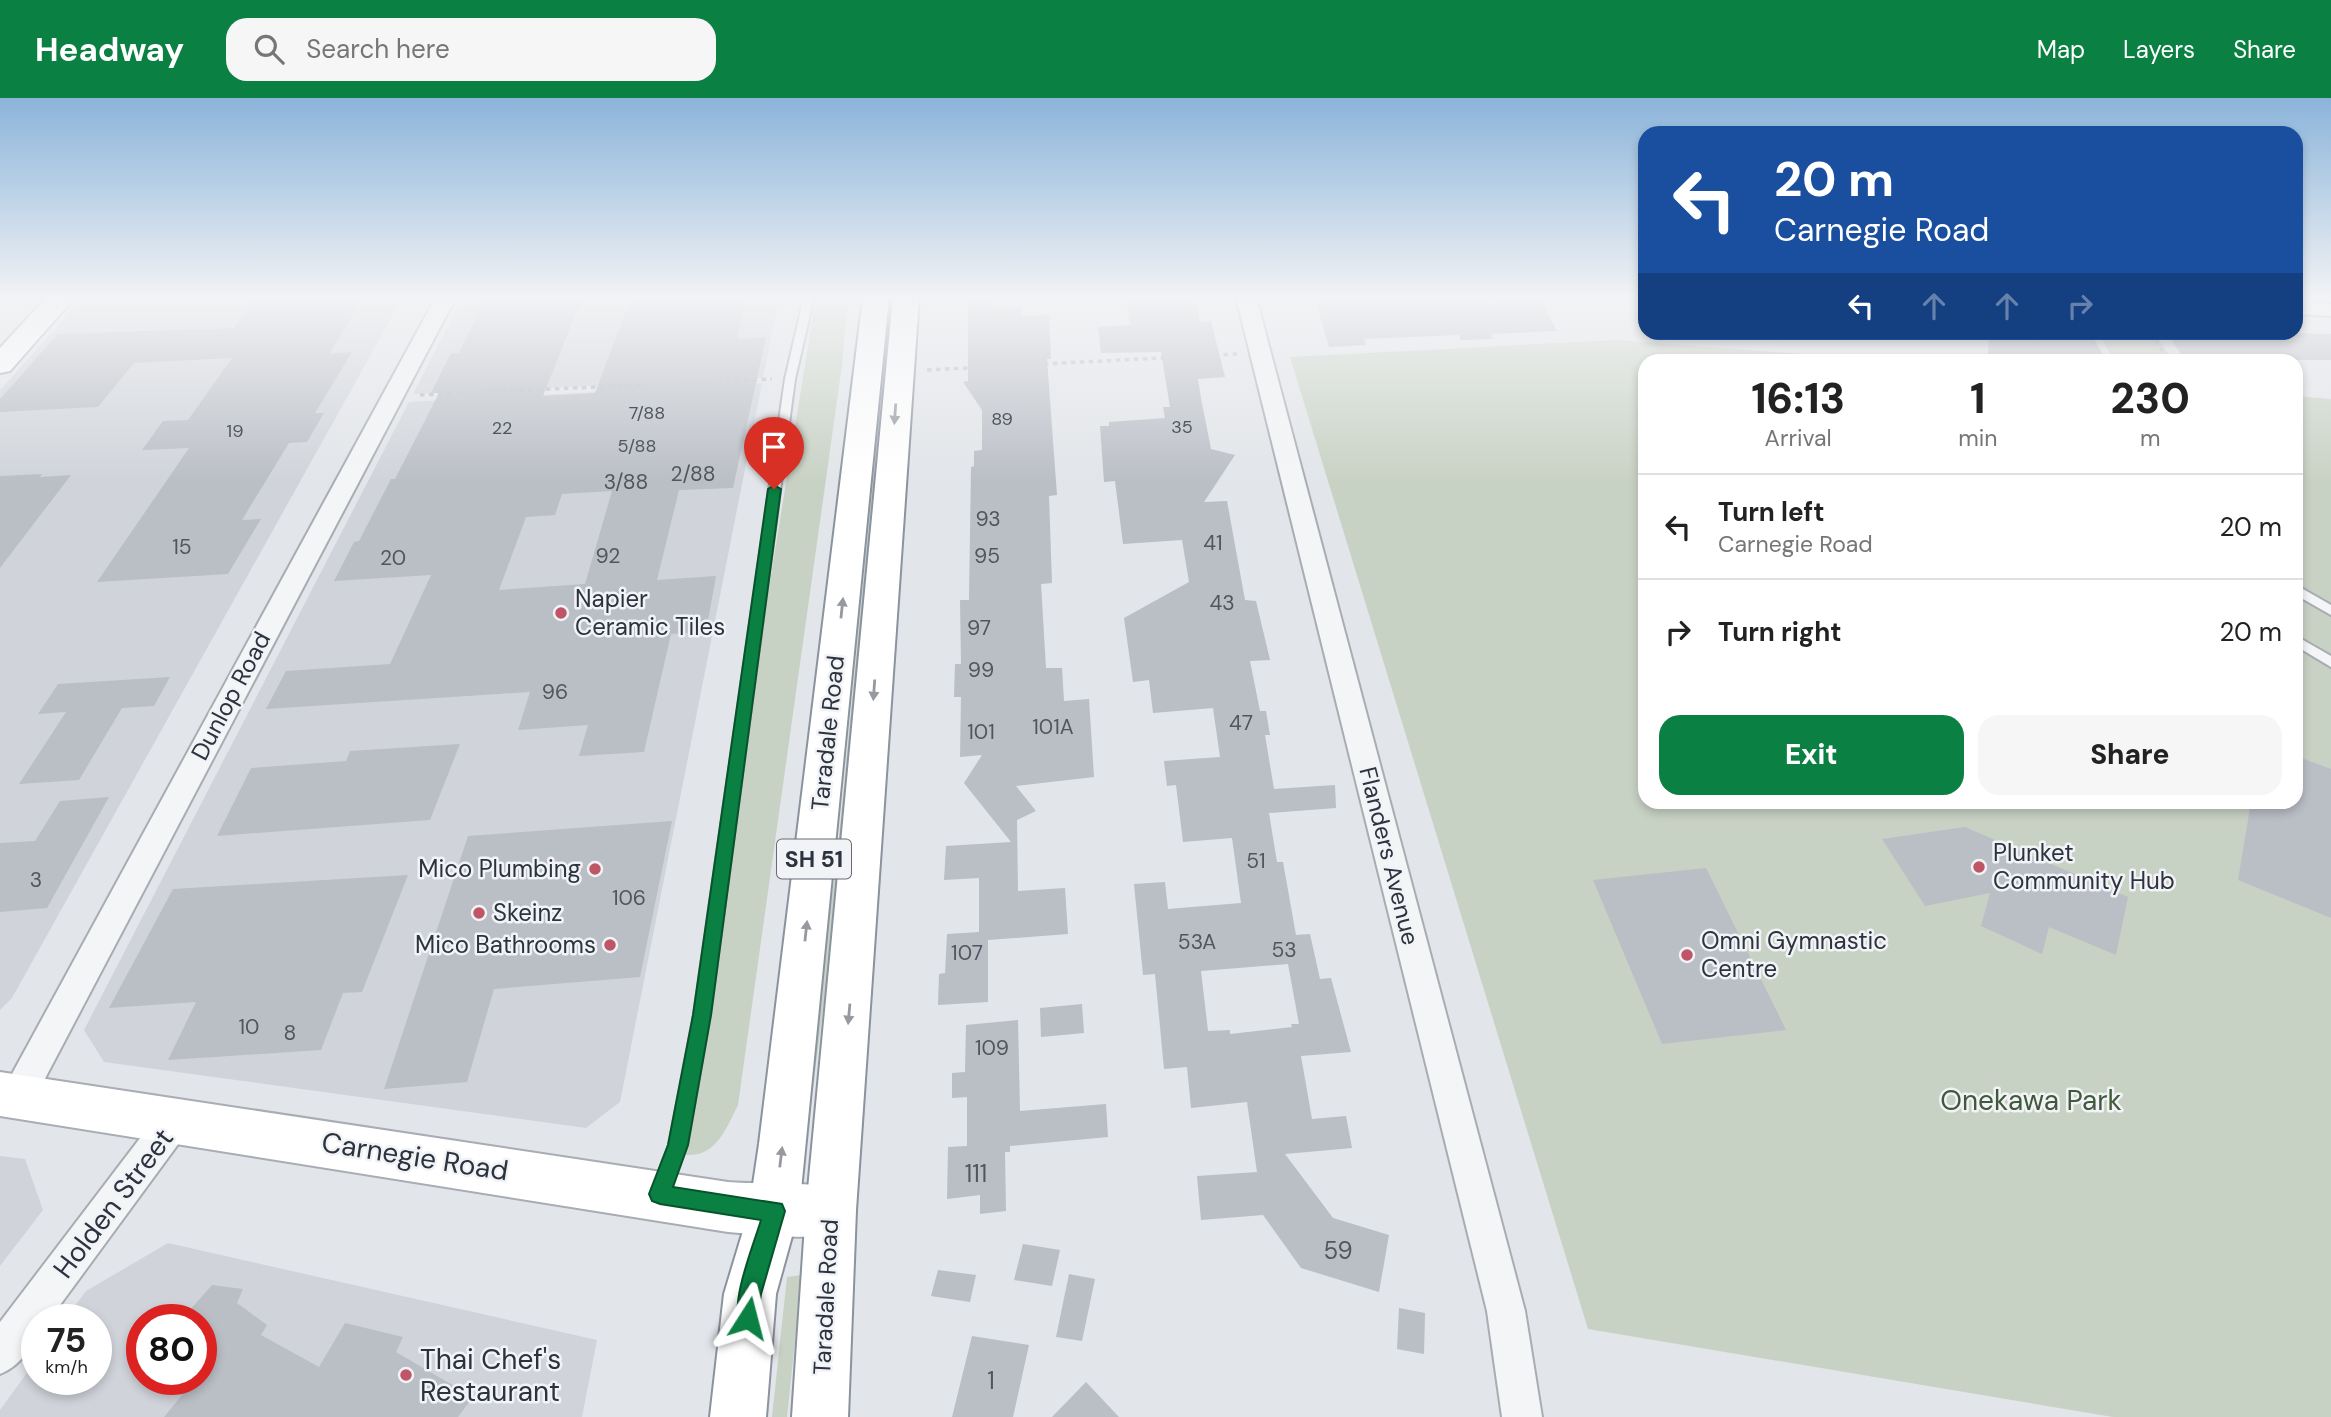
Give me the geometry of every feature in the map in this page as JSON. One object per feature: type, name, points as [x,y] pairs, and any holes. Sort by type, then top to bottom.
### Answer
[{"type":"main road","name":"Taradale Road","points":[[738,1417],[750,1294],[774,1211],[869,359]]},
{"type":"main road","name":"Taradale Road","points":[[820,1417],[831,1210],[900,359]]},
{"type":"main road","name":"Carnegie Road","points":[[9,1095],[660,1194],[728,1207],[774,1211],[831,1210]]},
{"type":"street","name":"Dunlop Road","points":[[9,1095],[412,359]]},
{"type":"street","name":"Flanders Avenue","points":[[1262,359],[1506,1311],[1522,1417]]},
{"type":"street","name":"Holden Street","points":[[0,1354],[175,1120]]},
{"type":"lane","points":[[660,1194],[678,1145],[702,1015],[795,359]]},
{"type":"lane","points":[[2303,593],[2331,611]]},
{"type":"lane","points":[[2303,644],[2331,662]]},
{"type":"path","points":[[899,372],[1155,359]]},
{"type":"path","points":[[391,397],[790,379]]},
{"type":"shaded area","points":[[28,359],[369,359],[12,998],[0,1010],[0,390]]},
{"type":"shaded area","points":[[431,359],[767,359],[763,378],[413,394]]},
{"type":"shaded area","points":[[762,383],[620,1102],[586,1128],[104,1062],[84,1030],[409,402]]},
{"type":"shaded area","points":[[0,1156],[25,1159],[43,1210],[0,1266]]},
{"type":"shaded area","points":[[168,1243],[597,1340],[582,1417],[0,1417],[0,1410],[21,1381],[21,1395],[112,1395],[112,1304],[76,1304],[86,1291]]},
{"type":"green space","points":[[806,359],[843,359],[738,1105],[719,1140],[705,1151],[686,1155],[680,1141]]},
{"type":"green space","points":[[884,359],[889,359],[845,840],[806,1142],[802,1142],[839,837]]},
{"type":"green space","name":"Onekawa Park","points":[[1290,359],[1638,359],[1638,809],[2303,809],[2303,397],[2331,399],[2331,1417],[2113,1417],[1588,1329]]},
{"type":"green space","points":[[802,1275],[787,1417],[772,1417],[787,1277]]},
{"type":"building","points":[[36,359],[221,359],[134,363],[98,407],[0,412],[0,399]]},
{"type":"building","points":[[232,359],[348,359],[315,413],[324,413],[307,442],[289,443],[242,520],[261,519],[228,574],[97,582],[189,448],[142,450],[163,421],[188,420]]},
{"type":"building","points":[[448,359],[558,359],[543,396],[595,393],[608,359],[761,359],[733,488],[679,490],[657,580],[716,576],[706,632],[671,634],[644,752],[579,756],[588,725],[518,730],[530,692],[266,709],[286,671],[390,664],[431,575],[334,581],[354,542],[359,541],[391,479],[395,479],[439,393],[431,393]],"holes":[[[612,491],[585,584],[499,590],[526,517],[555,515],[562,494]]]},
{"type":"building","points":[[968,359],[1051,359],[1047,359],[1057,495],[1049,496],[1052,583],[1041,584],[1046,668],[1062,668],[1064,701],[1089,699],[1094,777],[1016,786],[1036,811],[1017,820],[1018,891],[1065,888],[1068,934],[988,940],[988,1002],[938,1005],[939,974],[945,973],[947,934],[979,932],[979,878],[944,880],[946,846],[1011,842],[964,783],[982,755],[960,757],[961,697],[954,697],[955,664],[961,664],[960,600],[969,600],[971,467],[974,466],[974,451],[982,450],[982,410],[963,382],[968,381]]},
{"type":"building","points":[[1162,359],[1220,359],[1225,377],[1198,379],[1211,449],[1235,455],[1204,502],[1227,501],[1245,600],[1256,601],[1270,660],[1250,661],[1260,711],[1266,711],[1270,735],[1265,735],[1274,789],[1335,785],[1336,808],[1269,813],[1277,862],[1283,862],[1296,935],[1310,934],[1320,979],[1331,978],[1351,1052],[1301,1056],[1312,1119],[1346,1116],[1352,1148],[1285,1154],[1333,1218],[1389,1235],[1379,1292],[1301,1268],[1263,1215],[1201,1220],[1197,1176],[1257,1172],[1247,1102],[1191,1108],[1187,1067],[1164,1069],[1155,974],[1143,975],[1134,884],[1165,882],[1168,909],[1241,903],[1232,838],[1183,842],[1176,785],[1167,786],[1164,761],[1220,757],[1213,708],[1153,713],[1149,680],[1133,682],[1124,618],[1189,582],[1182,540],[1123,544],[1115,481],[1104,482],[1100,426],[1109,426],[1109,422],[1165,418],[1163,407],[1170,407]],"holes":[[[1288,964],[1299,1024],[1291,1024],[1292,1027],[1230,1034],[1230,1030],[1208,1031],[1201,971]]]},
{"type":"building","points":[[2303,359],[2331,359],[2303,360]]},
{"type":"building","points":[[42,474],[40,477],[71,475],[0,568],[0,476]]},
{"type":"building","points":[[170,677],[154,706],[122,708],[79,780],[19,784],[66,712],[38,714],[58,684]]},
{"type":"building","points":[[460,744],[430,820],[217,836],[251,768],[346,761],[350,751]]},
{"type":"building","points":[[2303,759],[2331,769],[2331,918],[2238,880],[2250,809],[2303,809]]},
{"type":"building","points":[[109,797],[47,908],[0,912],[0,843],[35,841],[60,801]]},
{"type":"building","points":[[672,821],[640,977],[494,989],[467,1082],[384,1089],[468,836]]},
{"type":"building","name":"Plunket Community Hub","points":[[1965,827],[2128,897],[2116,955],[2049,927],[2042,954],[1981,926],[1990,893],[1925,906],[1882,839]]},
{"type":"building","name":"Omni Gymnastic Centre","points":[[1706,868],[1786,1030],[1662,1044],[1593,880]]},
{"type":"building","points":[[408,875],[362,992],[343,993],[321,1050],[168,1060],[196,1002],[109,1008],[173,889]]},
{"type":"building","points":[[1082,1004],[1084,1033],[1041,1037],[1040,1008]]},
{"type":"building","points":[[1018,1020],[1020,1111],[1106,1104],[1108,1137],[1010,1146],[1010,1152],[1005,1152],[1006,1211],[980,1214],[980,1195],[947,1199],[948,1147],[967,1146],[967,1097],[952,1098],[952,1073],[965,1072],[966,1025]]},
{"type":"building","points":[[1023,1244],[1060,1250],[1052,1286],[1014,1280]]},
{"type":"building","points":[[938,1270],[976,1275],[970,1302],[931,1296]]},
{"type":"building","points":[[1069,1274],[1095,1279],[1082,1341],[1056,1337]]},
{"type":"building","points":[[212,1285],[243,1289],[237,1303],[267,1325],[261,1335],[319,1367],[345,1323],[403,1337],[396,1352],[473,1397],[458,1417],[164,1417],[182,1395],[217,1395],[217,1304],[195,1304]]},
{"type":"building","points":[[1399,1308],[1425,1313],[1424,1354],[1397,1349]]},
{"type":"building","points":[[972,1336],[1029,1345],[1013,1417],[952,1417]]},
{"type":"building","points":[[1086,1382],[1119,1417],[1052,1417]]},
{"type":"place","name":"Napier Ceramic Tiles","points":[[561,613]]},
{"type":"place","name":"Plunket Community Hub","points":[[1979,867]]},
{"type":"place","name":"Mico Plumbing","points":[[595,869]]},
{"type":"place","name":"Skeinz","points":[[479,913]]},
{"type":"place","name":"Mico Bathrooms","points":[[610,945]]},
{"type":"place","name":"Omni Gymnastic Centre","points":[[1687,955]]},
{"type":"place","name":"Thai Chef's Restaurant","points":[[406,1375]]},
{"type":"route","points":[[748,1318],[750,1294],[774,1211],[728,1207],[660,1194],[678,1145],[702,1015],[774,489]]}]
